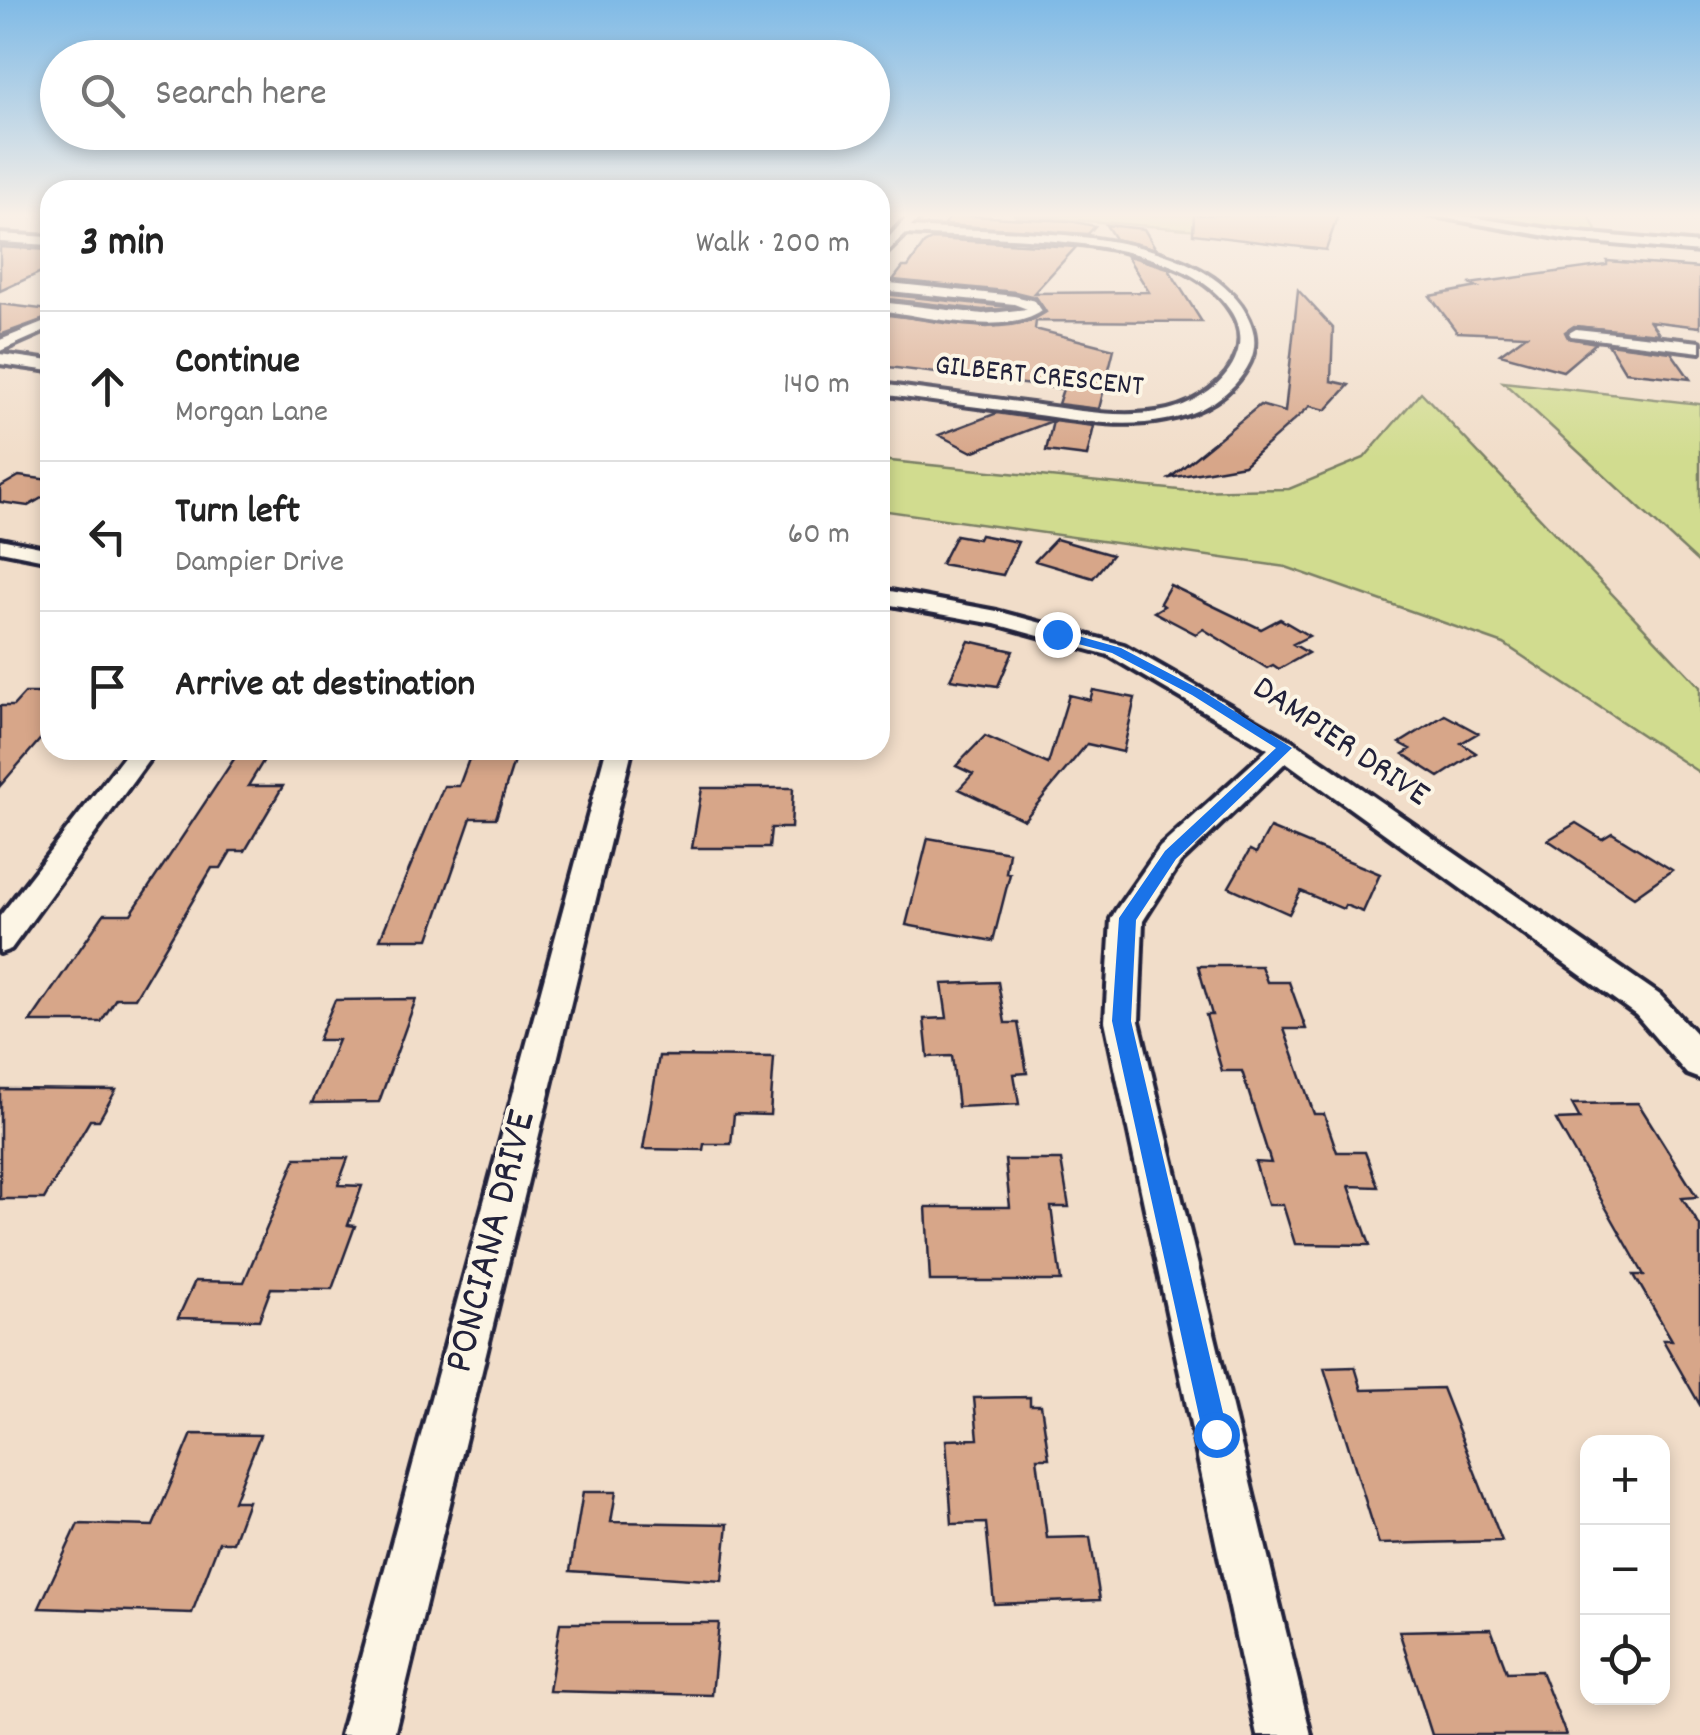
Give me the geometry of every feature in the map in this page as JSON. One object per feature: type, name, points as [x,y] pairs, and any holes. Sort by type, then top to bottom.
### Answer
[{"type":"street","points":[[890,307],[1002,318],[1024,317],[1034,312],[1030,304],[975,296]]},
{"type":"street","name":"GILBERT CRESCENT","points":[[890,391],[1104,418],[1166,416],[1185,411],[1218,390],[1238,369],[1247,346],[1242,318],[1227,296]]},
{"type":"street","points":[[0,346],[40,328]]},
{"type":"street","points":[[1576,333],[1700,346]]},
{"type":"street","points":[[0,358],[40,364]]},
{"type":"street","points":[[0,545],[40,552]]},
{"type":"street","name":"DAMPIER DRIVE","points":[[890,598],[997,618],[1116,650],[1196,692],[1285,748],[1648,1005],[1700,1063]]},
{"type":"street","points":[[1284,1735],[1122,1021],[1127,918],[1170,855],[1285,748]]},
{"type":"street","points":[[0,940],[135,760]]},
{"type":"street","name":"PONCIANA DRIVE","points":[[366,1735],[615,760]]},
{"type":"green space","points":[[1503,382],[1700,404],[1700,564]]},
{"type":"green space","points":[[1421,392],[1700,687],[1700,773],[1504,644],[1286,567],[890,511],[890,461],[1189,491],[1289,489],[1364,458]]},
{"type":"building","points":[[890,296],[1009,307],[983,310],[890,299]]},
{"type":"building","points":[[1032,296],[1186,296],[1202,322],[1036,321],[1035,329],[1114,349],[1099,409],[1058,404],[1063,389],[890,367],[890,315],[987,327],[1028,322],[1046,312]]},
{"type":"building","points":[[1297,296],[1303,296],[1333,328],[1331,381],[1349,385],[1326,410],[1310,406],[1244,465],[1170,478],[1260,405],[1285,412]]},
{"type":"building","points":[[1430,296],[1700,296],[1700,327],[1650,321],[1659,334],[1574,326],[1565,332],[1568,338],[1596,343],[1563,371],[1500,354],[1526,335],[1457,332]]},
{"type":"building","points":[[0,304],[40,309],[40,321],[0,335]]},
{"type":"building","points":[[1608,344],[1671,352],[1690,379],[1625,372]]},
{"type":"building","points":[[997,413],[1052,421],[972,452],[939,435]]},
{"type":"building","points":[[1053,421],[1094,426],[1087,456],[1046,451]]},
{"type":"building","points":[[19,476],[40,479],[40,499],[28,506],[0,502],[0,487]]},
{"type":"building","points":[[956,535],[1018,542],[1003,575],[941,564]]},
{"type":"building","points":[[1056,539],[1112,555],[1093,578],[1035,561]]},
{"type":"building","points":[[1170,585],[1261,629],[1280,619],[1309,636],[1293,644],[1308,653],[1279,669],[1273,665],[1267,668],[1203,629],[1196,634],[1154,612],[1164,606],[1160,603]]},
{"type":"building","points":[[969,641],[1013,651],[998,686],[950,679]]},
{"type":"building","points":[[1093,690],[1135,698],[1123,752],[1087,744],[1024,820],[959,789],[973,774],[956,766],[985,736],[1048,764],[1069,695],[1090,700]]},
{"type":"building","points":[[25,693],[40,693],[40,740],[0,786],[0,706],[13,706]]},
{"type":"building","points":[[1445,715],[1478,733],[1461,743],[1476,753],[1439,777],[1403,754],[1411,749],[1400,743]]},
{"type":"building","points":[[233,760],[264,760],[248,786],[283,786],[245,851],[231,851],[221,868],[212,868],[135,998],[116,998],[101,1022],[30,1022],[104,914],[131,914]]},
{"type":"building","points":[[469,760],[514,760],[496,818],[471,818],[429,939],[380,939],[444,786],[459,786]]},
{"type":"building","points":[[702,788],[793,788],[791,828],[771,828],[769,848],[692,848]]},
{"type":"building","points":[[1576,823],[1602,839],[1612,833],[1672,870],[1634,897],[1548,840]]},
{"type":"building","points":[[1270,828],[1380,874],[1363,912],[1345,905],[1343,909],[1301,891],[1289,914],[1229,887],[1250,850],[1256,853]]},
{"type":"building","points":[[928,838],[1009,852],[1006,873],[1010,874],[993,941],[906,925]]},
{"type":"building","points":[[1198,966],[1261,966],[1267,982],[1289,982],[1306,1029],[1284,1029],[1314,1114],[1324,1114],[1337,1152],[1365,1152],[1378,1187],[1349,1186],[1370,1245],[1295,1244],[1283,1205],[1268,1205],[1255,1162],[1271,1163],[1242,1071],[1222,1071],[1206,1015],[1212,1015]]},
{"type":"building","points":[[998,982],[1005,1023],[1018,1023],[1027,1073],[1014,1074],[1019,1104],[958,1107],[952,1056],[928,1057],[924,1019],[947,1018],[942,984]]},
{"type":"building","points":[[416,999],[379,1102],[312,1103],[338,1040],[318,1040],[335,1000]]},
{"type":"building","points":[[659,1056],[774,1057],[770,1115],[734,1114],[731,1144],[704,1144],[703,1150],[643,1149]]},
{"type":"building","points":[[0,1089],[116,1090],[99,1120],[90,1120],[44,1199],[0,1199]]},
{"type":"building","points":[[1638,1103],[1697,1197],[1682,1198],[1700,1226],[1700,1405],[1663,1340],[1672,1340],[1634,1275],[1644,1275],[1556,1120],[1580,1119],[1572,1104]]},
{"type":"building","points":[[296,1158],[348,1158],[338,1185],[362,1186],[348,1225],[355,1226],[332,1289],[271,1288],[259,1320],[178,1318],[195,1281],[244,1282]]},
{"type":"building","points":[[1005,1160],[1061,1160],[1069,1207],[1051,1207],[1061,1281],[930,1281],[926,1207],[1010,1207]]},
{"type":"building","points":[[1355,1367],[1362,1390],[1442,1388],[1502,1541],[1379,1544],[1324,1368]]},
{"type":"building","points":[[1030,1397],[1030,1405],[1041,1405],[1049,1458],[1037,1458],[1047,1538],[1090,1537],[1100,1600],[994,1604],[986,1523],[952,1524],[946,1440],[978,1439],[974,1398]]},
{"type":"building","points":[[192,1434],[260,1435],[234,1501],[248,1501],[233,1542],[219,1542],[192,1613],[39,1608],[78,1524],[153,1526]]},
{"type":"building","points":[[583,1492],[616,1492],[611,1522],[728,1524],[722,1581],[570,1571]]},
{"type":"building","points":[[560,1623],[719,1623],[712,1695],[549,1691]]},
{"type":"building","points":[[1491,1629],[1507,1672],[1541,1671],[1566,1735],[1432,1735],[1399,1631]]},
{"type":"route","points":[[1057,634],[1116,650],[1196,692],[1285,748],[1170,855],[1127,918],[1122,1021],[1216,1434]]}]
